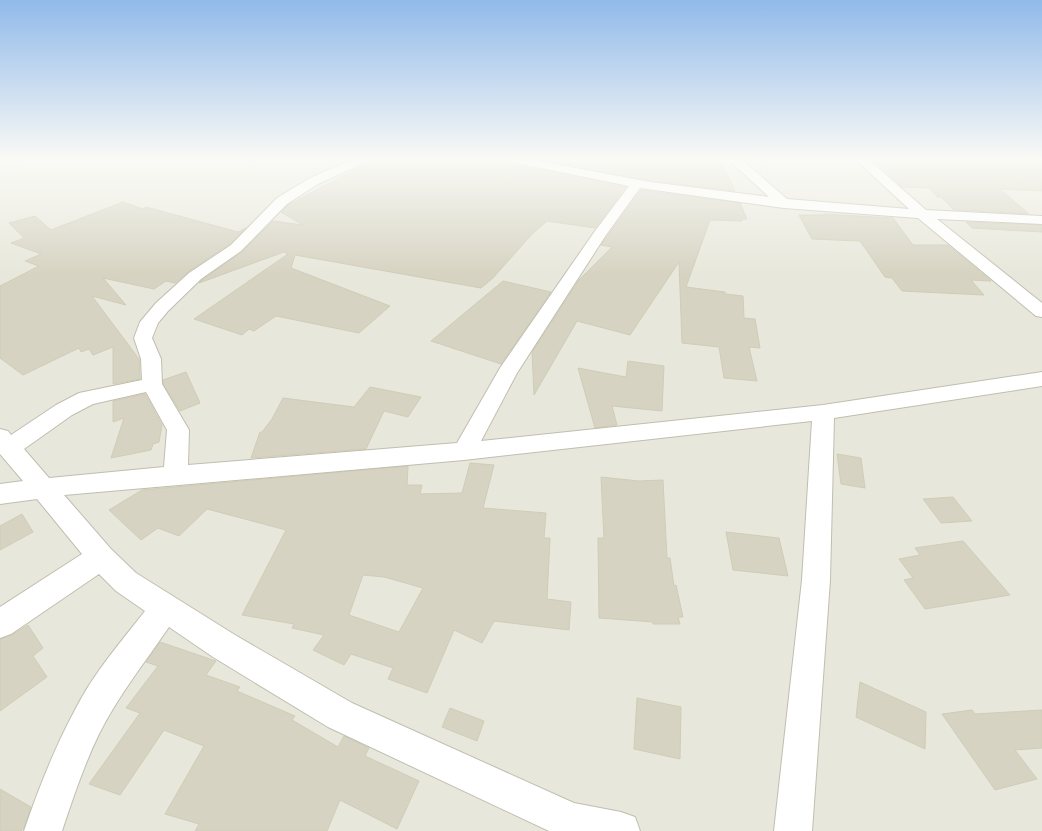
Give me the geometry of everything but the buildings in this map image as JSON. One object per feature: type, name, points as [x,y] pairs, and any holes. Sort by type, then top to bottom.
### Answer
[{"type":"street","points":[[176,475],[178,430],[152,384],[151,359],[143,338],[149,322],[195,276],[236,248],[286,198]]},
{"type":"street","points":[[464,451],[507,373],[600,234],[627,198]]},
{"type":"street","points":[[734,198],[784,204],[922,214],[1042,220]]},
{"type":"street","points":[[777,198],[784,204]]},
{"type":"street","points":[[905,198],[922,214],[1042,312]]},
{"type":"street","points":[[0,494],[43,488],[176,475],[464,451],[823,412],[1040,381]]},
{"type":"street","points":[[152,384],[87,398],[4,443],[101,557],[126,582],[165,609],[224,646],[340,715],[572,822],[621,831]]},
{"type":"street","points":[[793,831],[816,580],[823,412]]},
{"type":"street","points":[[0,624],[101,557]]},
{"type":"street","points":[[43,831],[55,796],[87,722],[115,676],[165,609]]},
{"type":"shaded area","points":[[0,198],[1042,198],[1042,831],[0,831]]}]
